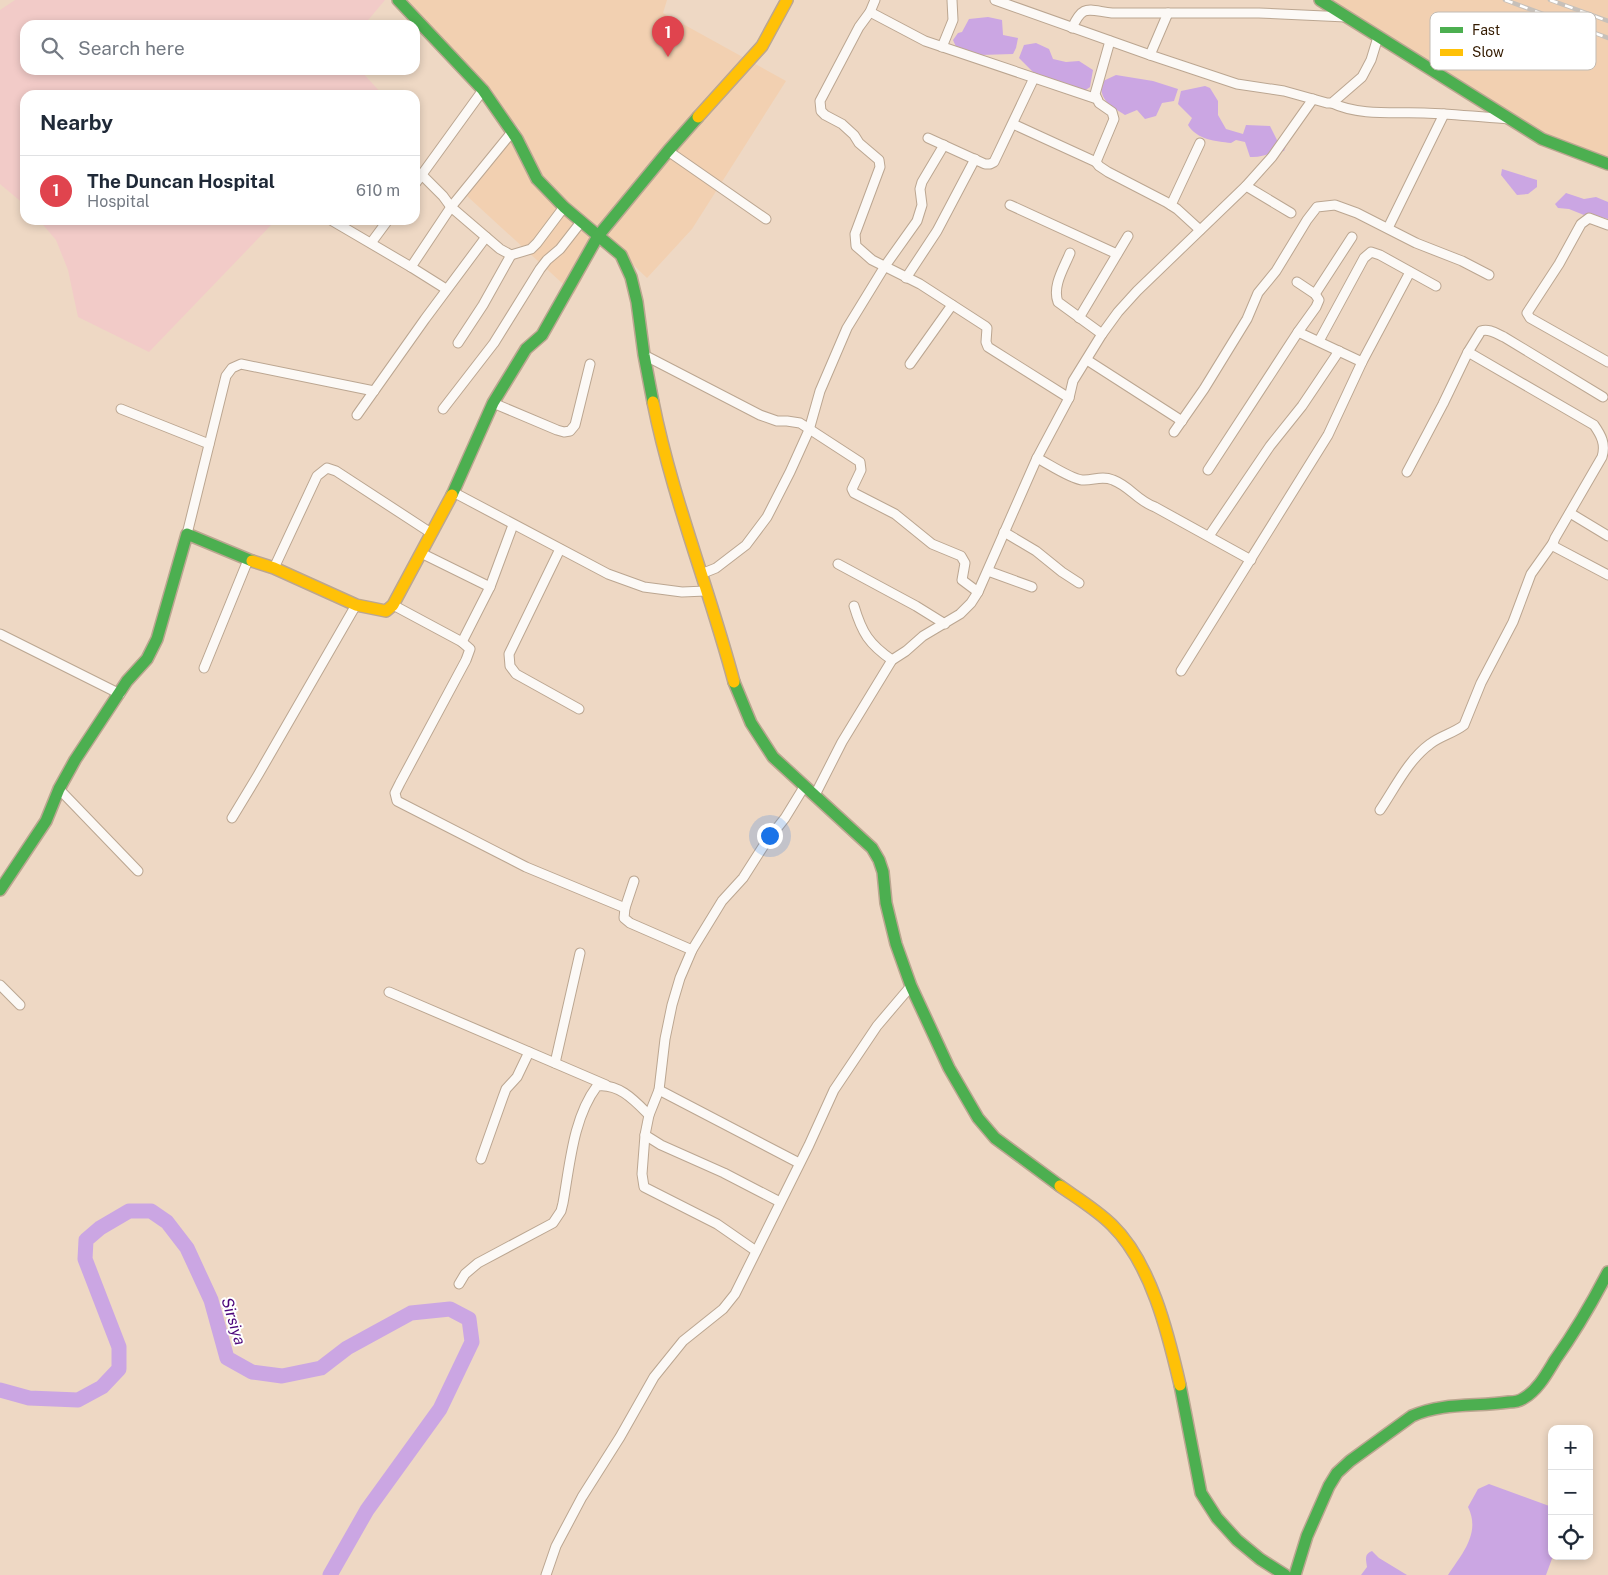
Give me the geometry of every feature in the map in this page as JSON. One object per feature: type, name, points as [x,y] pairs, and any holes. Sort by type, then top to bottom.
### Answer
[{"type":"street","points":[[398,0],[417,20]]},
{"type":"street","points":[[187,534],[248,560],[274,568],[356,604],[386,610],[393,605],[453,492],[493,403],[526,349],[542,335],[598,236],[668,150],[762,46],[787,0]]},
{"type":"street","points":[[875,0],[870,12],[859,26],[820,101],[820,107],[825,115],[842,124],[854,135],[859,143],[879,160],[880,167],[854,239],[856,246],[863,254],[920,284],[987,328],[986,342],[988,347],[1068,398]]},
{"type":"street","points":[[942,47],[953,20],[952,0]]},
{"type":"street","points":[[995,0],[1016,4],[1072,28],[1237,84],[1284,90],[1363,111],[1444,114],[1512,120]]},
{"type":"street","points":[[1320,0],[1430,69]]},
{"type":"street","points":[[1072,28],[1078,14],[1088,10],[1112,13],[1259,13],[1347,17]]},
{"type":"street","points":[[870,12],[925,41],[1097,99]]},
{"type":"street","points":[[1150,55],[1168,13]]},
{"type":"street","points":[[420,23],[484,90],[512,132],[537,179],[564,207],[622,256],[631,277],[637,302],[644,355],[658,425],[680,509],[723,641],[734,683],[751,723],[773,757],[872,848],[879,860],[883,872],[886,903],[896,944],[911,986],[949,1068],[978,1118],[995,1138],[1111,1223],[1122,1233],[1131,1246],[1148,1280],[1174,1364],[1201,1493],[1219,1521],[1244,1546],[1285,1575]]},
{"type":"street","points":[[1332,103],[1362,77],[1371,60],[1378,37]]},
{"type":"street","points":[[1096,162],[1114,119],[1112,112],[1099,103],[1095,94],[1110,41]]},
{"type":"street","points":[[1431,70],[1542,139],[1608,164]]},
{"type":"street","points":[[928,138],[985,164],[994,162],[1034,78]]},
{"type":"street","points":[[420,178],[484,90]]},
{"type":"street","points":[[815,795],[842,742],[892,660],[923,636],[960,614],[971,603],[978,592],[1036,458],[1068,398],[1073,381],[1102,334],[1137,291],[1246,186],[1272,157],[1313,99]]},
{"type":"street","points":[[1388,228],[1444,114]]},
{"type":"street","points":[[1013,124],[1096,162],[1108,172],[1171,205],[1200,230]]},
{"type":"street","points":[[411,266],[451,207],[512,132]]},
{"type":"street","points":[[1171,205],[1200,143]]},
{"type":"street","points":[[701,574],[716,568],[746,545],[756,533],[790,472],[809,430],[820,391],[847,328],[885,266],[917,220],[922,205],[920,189],[922,182],[944,145]]},
{"type":"street","points":[[668,150],[766,219]]},
{"type":"street","points":[[906,278],[937,231],[975,159]]},
{"type":"street","points":[[422,175],[451,207],[500,249],[511,255]]},
{"type":"street","points":[[1246,186],[1291,213]]},
{"type":"street","points":[[1010,205],[1118,254]]},
{"type":"street","points":[[1174,432],[1204,389],[1242,327],[1258,293],[1276,271],[1317,207],[1335,205],[1357,213],[1489,275]]},
{"type":"street","points":[[458,343],[483,305],[511,255],[531,249],[538,243],[564,207]]},
{"type":"street","points":[[1608,225],[1589,218],[1581,224],[1559,264],[1527,313],[1530,318],[1608,362]]},
{"type":"street","points":[[443,409],[494,343],[540,269],[547,260],[560,250],[581,222]]},
{"type":"street","points":[[340,225],[411,266],[446,290]]},
{"type":"street","points":[[371,243],[384,225]]},
{"type":"street","points":[[1080,318],[1128,236]]},
{"type":"street","points":[[357,415],[486,237]]},
{"type":"street","points":[[1315,294],[1352,237]]},
{"type":"street","points":[[1319,341],[1364,258],[1371,252],[1380,255],[1436,286]]},
{"type":"street","points":[[1070,253],[1055,295],[1058,302],[1102,334]]},
{"type":"street","points":[[1180,671],[1328,435],[1362,362],[1410,272]]},
{"type":"street","points":[[1208,470],[1298,332],[1316,308],[1319,300],[1315,294],[1297,282]]},
{"type":"street","points":[[910,364],[952,305]]},
{"type":"street","points":[[1406,472],[1443,404],[1478,333],[1484,330],[1504,337],[1603,397]]},
{"type":"street","points":[[1298,332],[1362,362]]},
{"type":"street","points":[[1209,536],[1270,446],[1302,406],[1339,351]]},
{"type":"street","points":[[1380,810],[1423,750],[1431,743],[1464,724],[1481,683],[1514,622],[1531,574],[1553,543],[1602,457],[1604,435],[1594,425],[1468,352]]},
{"type":"street","points":[[644,355],[760,415],[777,421],[787,420],[800,424],[860,462],[861,470],[852,489],[854,493],[895,514],[932,544],[962,556],[965,563],[962,580],[978,592]]},
{"type":"street","points":[[1087,360],[1182,421]]},
{"type":"street","points":[[0,890],[46,821],[75,760],[120,694],[126,681],[147,659],[157,639],[187,534],[226,376],[232,368],[241,364],[374,391]]},
{"type":"street","points":[[493,403],[557,430],[570,431],[575,425],[590,364]]},
{"type":"street","points":[[121,410],[210,444]]},
{"type":"street","points":[[1036,458],[1077,479],[1090,480],[1103,477],[1121,483],[1141,502],[1155,507],[1251,560]]},
{"type":"street","points":[[274,568],[318,476],[327,468],[336,471],[431,533]]},
{"type":"street","points":[[453,492],[608,574],[644,587],[682,592],[706,592]]},
{"type":"street","points":[[1570,513],[1608,536]]},
{"type":"street","points":[[462,642],[490,587],[513,525]]},
{"type":"street","points":[[1004,532],[1036,551],[1078,583]]},
{"type":"street","points":[[1553,543],[1555,547],[1608,575]]},
{"type":"street","points":[[560,549],[509,654],[510,666],[516,674],[579,709]]},
{"type":"street","points":[[421,553],[490,587]]},
{"type":"street","points":[[204,668],[248,560]]},
{"type":"street","points":[[838,564],[916,606],[945,624]]},
{"type":"street","points":[[988,571],[1032,587]]},
{"type":"street","points":[[232,818],[356,604]]},
{"type":"street","points":[[393,605],[462,642],[470,649],[466,660],[395,793],[396,801],[526,867],[626,908]]},
{"type":"street","points":[[854,606],[866,638],[878,651],[892,660]]},
{"type":"street","points":[[0,634],[120,694]]},
{"type":"street","points":[[756,1251],[717,1224],[644,1187],[642,1174],[645,1135],[649,1115],[659,1090],[665,1039],[672,1005],[680,978],[692,950],[722,901],[743,878],[804,787]]},
{"type":"street","points":[[60,789],[138,871]]},
{"type":"street","points":[[634,881],[624,918],[630,923],[692,950]]},
{"type":"street","points":[[556,1063],[580,953]]},
{"type":"street","points":[[0,985],[20,1005]]},
{"type":"street","points":[[546,1575],[556,1546],[582,1497],[620,1437],[654,1377],[682,1341],[723,1309],[734,1294],[834,1090],[877,1026],[911,986]]},
{"type":"street","points":[[389,992],[606,1085],[631,1097],[649,1115]]},
{"type":"street","points":[[482,1159],[506,1089],[517,1077],[529,1052]]},
{"type":"street","points":[[459,1284],[465,1274],[478,1263],[552,1223],[561,1211],[575,1140],[584,1107],[597,1086],[606,1085]]},
{"type":"street","points":[[659,1090],[799,1163]]},
{"type":"street","points":[[645,1135],[661,1145],[724,1173],[780,1202]]},
{"type":"street","points":[[1295,1575],[1307,1536],[1329,1486],[1337,1473],[1350,1461],[1412,1416],[1444,1406],[1512,1402],[1522,1399],[1532,1392],[1543,1379],[1582,1321],[1608,1272]]},
{"type":"shaded area","points":[[15,0],[385,0],[368,20],[20,20],[20,75],[365,75],[378,90],[20,90],[20,201],[0,184],[0,10]]},
{"type":"shaded area","points":[[404,0],[667,0],[663,13],[786,81],[692,229],[647,278],[604,237],[574,294],[467,196],[520,129]]},
{"type":"shaded area","points":[[1313,0],[1608,0],[1608,162],[1541,137]]},
{"type":"shaded area","points":[[988,17],[1002,20],[1003,35],[1018,38],[1013,54],[980,55],[957,49],[953,40],[958,33],[962,32],[969,19]]},
{"type":"shaded area","points":[[1036,43],[1049,49],[1053,59],[1066,62],[1079,61],[1093,70],[1090,87],[1077,96],[1050,78],[1039,78],[1019,58],[1024,45]]},
{"type":"shaded area","points":[[1116,75],[1153,81],[1178,89],[1174,101],[1162,103],[1156,116],[1145,119],[1137,110],[1125,115],[1107,103],[1102,94],[1101,82]]},
{"type":"shaded area","points":[[1205,86],[1210,88],[1218,101],[1218,115],[1226,129],[1243,134],[1246,125],[1270,126],[1278,142],[1286,146],[1284,151],[1259,157],[1250,157],[1245,142],[1236,140],[1231,143],[1207,139],[1196,134],[1188,125],[1192,118],[1178,104],[1181,91]]},
{"type":"shaded area","points":[[1502,169],[1537,180],[1537,187],[1528,194],[1517,195],[1501,175]]},
{"type":"shaded area","points":[[1566,193],[1584,199],[1596,197],[1608,202],[1608,219],[1558,208],[1555,204]]},
{"type":"shaded area","points":[[43,225],[271,225],[149,352],[78,317],[68,270],[56,240]]},
{"type":"shaded area","points":[[1489,1484],[1548,1506],[1548,1560],[1552,1560],[1546,1575],[1448,1575],[1468,1543],[1472,1526],[1468,1507],[1478,1489]]},
{"type":"shaded area","points":[[1372,1551],[1379,1558],[1407,1575],[1361,1575],[1367,1567],[1367,1555]]},
{"type":"waterway","name":"Sirsiya","points":[[0,1390],[29,1398],[78,1400],[102,1387],[119,1369],[119,1347],[85,1259],[86,1240],[100,1228],[129,1211],[151,1211],[167,1222],[187,1248],[211,1300],[227,1358],[252,1372],[282,1376],[321,1368],[347,1348],[411,1313],[450,1309],[469,1319],[472,1342],[440,1409],[367,1510],[330,1575]]},
{"type":"railway","points":[[1505,0],[1538,12]]},
{"type":"railway","points":[[1550,0],[1583,12]]},
{"type":"railway","points":[[1596,17],[1608,21]]},
{"type":"railway","points":[[1596,34],[1608,38]]},
{"type":"traffic: fast","points":[[398,0],[417,20]]},
{"type":"traffic: fast","points":[[1320,0],[1430,69]]},
{"type":"traffic: fast","points":[[420,23],[483,90],[517,139],[537,179],[564,207],[621,255],[631,277],[637,302],[653,402]]},
{"type":"traffic: fast","points":[[1432,70],[1542,139],[1608,164]]},
{"type":"traffic: fast","points":[[452,495],[493,403],[526,349],[542,335],[598,236],[698,117]]},
{"type":"traffic: fast","points":[[0,890],[46,821],[59,789],[75,760],[127,681],[147,659],[157,639],[187,534],[252,561]]},
{"type":"traffic: fast","points":[[734,682],[751,723],[773,757],[872,848],[879,860],[883,872],[886,903],[896,944],[911,986],[949,1068],[978,1118],[995,1138],[1060,1186]]},
{"type":"traffic: fast","points":[[1295,1575],[1307,1536],[1329,1486],[1337,1473],[1350,1461],[1412,1416],[1448,1407],[1515,1402],[1529,1395],[1542,1381],[1569,1339],[1608,1272]]},
{"type":"traffic: fast","points":[[1180,1385],[1201,1493],[1217,1518],[1237,1540],[1260,1559],[1285,1575]]},
{"type":"traffic: slow","points":[[698,117],[762,46],[787,0]]},
{"type":"traffic: slow","points":[[653,402],[680,508],[734,682]]},
{"type":"traffic: slow","points":[[252,561],[274,568],[356,605],[386,611],[393,605],[452,495]]},
{"type":"traffic: slow","points":[[1060,1186],[1112,1225],[1126,1241],[1137,1259],[1156,1300],[1170,1343],[1180,1385]]},
{"type":"place","name":"The Duncan Hospital","points":[[668,57]]}]
